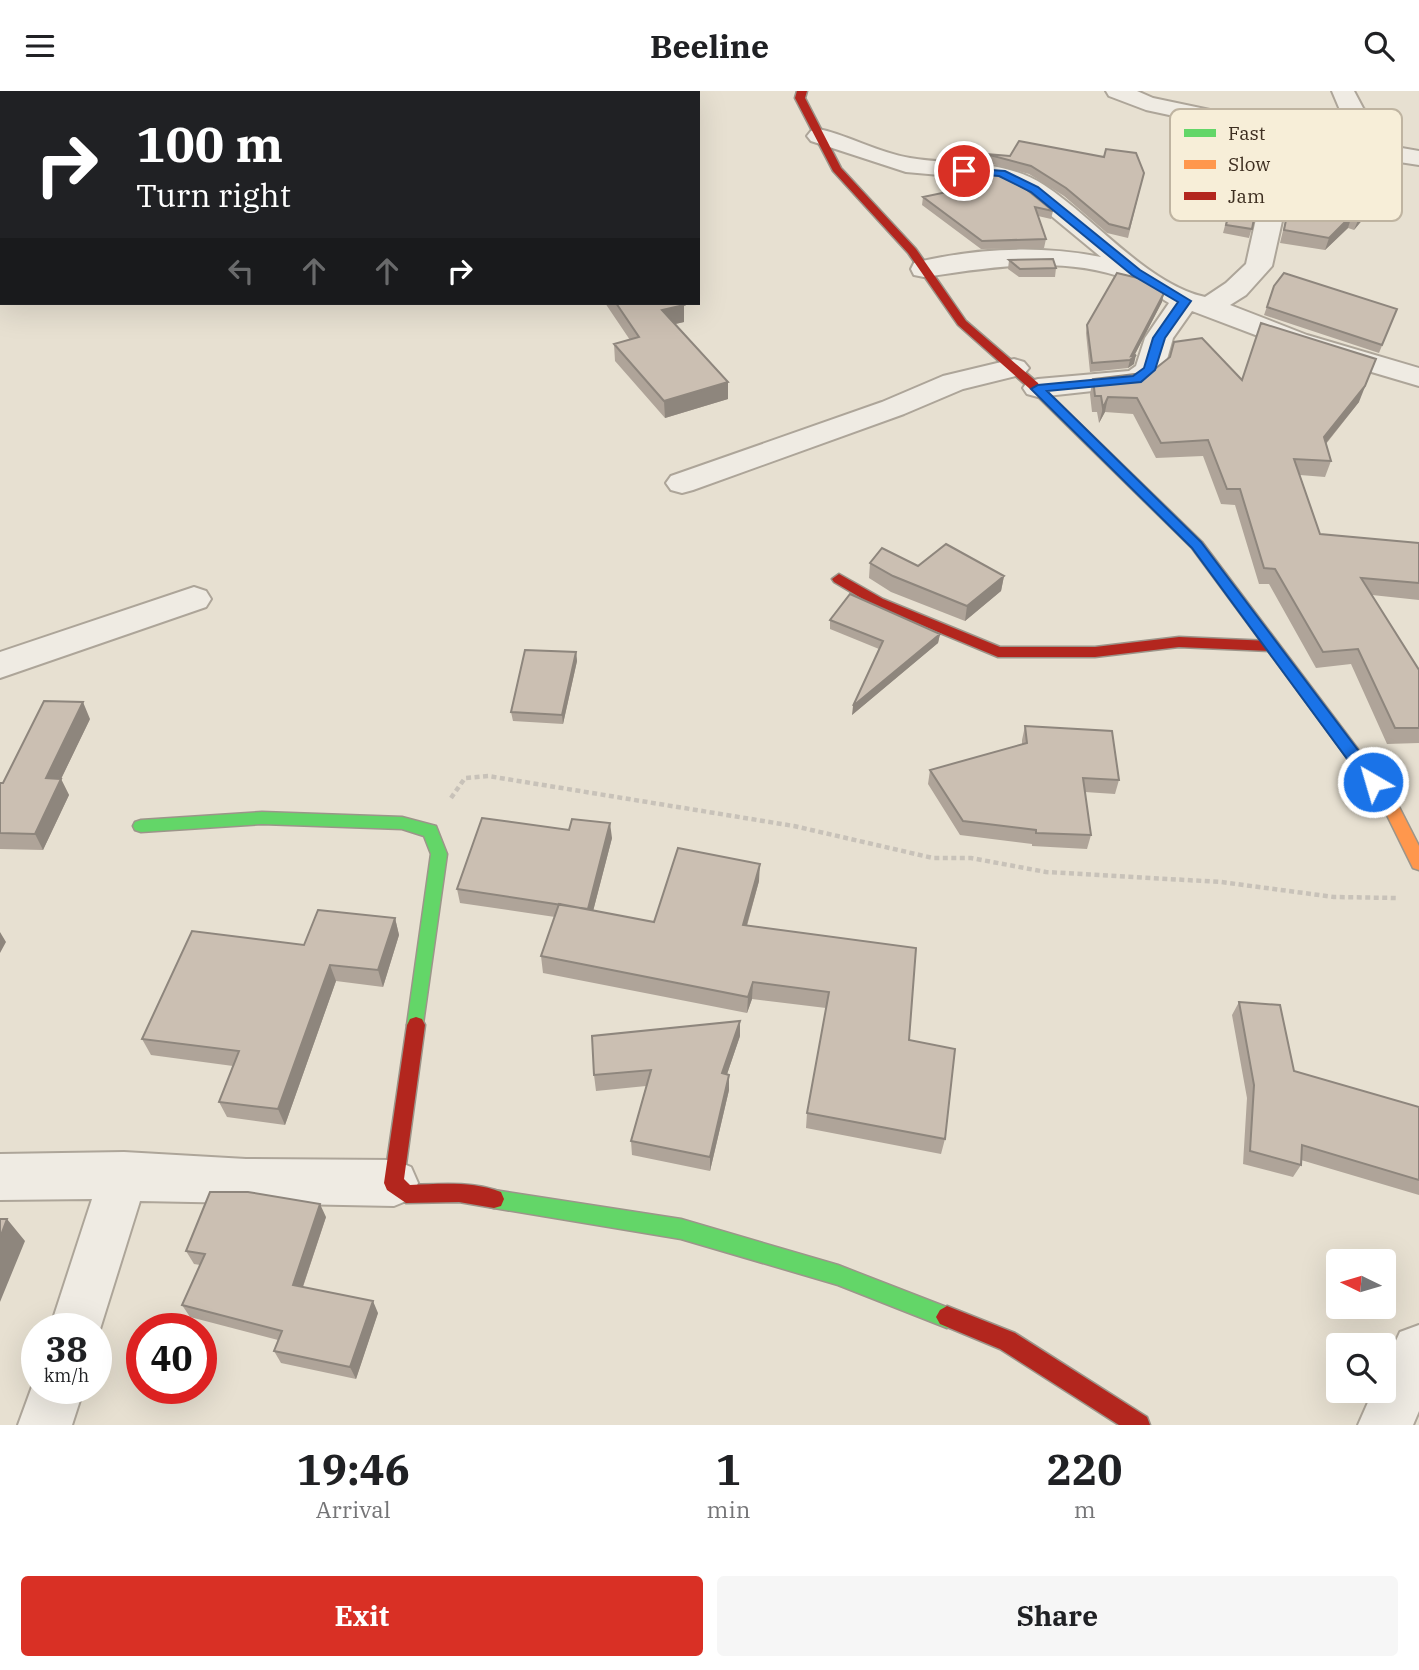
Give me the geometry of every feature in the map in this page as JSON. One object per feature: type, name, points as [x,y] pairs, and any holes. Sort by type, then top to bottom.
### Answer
[{"type":"street","points":[[802,91],[800,98],[837,169],[925,269],[962,323],[1038,389],[1196,545],[1388,801],[1419,863]]},
{"type":"street","points":[[1117,91],[1146,103],[1175,109]]},
{"type":"street","points":[[1343,91],[1352,109]]},
{"type":"street","points":[[819,136],[906,165],[1001,173],[1035,190],[1136,272],[1197,303],[1297,341],[1419,377]]},
{"type":"street","points":[[1038,389],[1137,379],[1149,370],[1159,338],[1197,303],[1236,289],[1259,266],[1269,221]]},
{"type":"street","points":[[925,269],[990,259],[1061,257],[1136,272]]},
{"type":"street","points":[[682,483],[893,408],[953,382],[1014,368]]},
{"type":"street","points":[[839,579],[878,602],[998,652],[1096,652],[1179,642],[1270,646]]},
{"type":"street","points":[[0,665],[194,599]]},
{"type":"street","points":[[141,826],[262,818],[402,823],[430,831],[439,854],[394,1183]]},
{"type":"street","points":[[81,1313],[124,1175]]},
{"type":"street","points":[[0,1177],[124,1175],[329,1185],[394,1183],[406,1194],[459,1193],[681,1229],[838,1275],[1007,1341],[1139,1425]]},
{"type":"street","points":[[1385,1425],[1419,1351]]},
{"type":"street","points":[[45,1425],[52,1404]]},
{"type":"path","points":[[430,831],[465,778],[488,776],[794,826],[933,858],[971,858],[1045,872],[1221,883],[1334,897],[1407,899]]},
{"type":"building","points":[[1019,141],[1104,157],[1106,149],[1136,153],[1144,173],[1129,229],[1109,224],[1066,188],[1031,166],[986,154],[1010,156]]},
{"type":"building","points":[[985,173],[997,174],[1026,189],[1053,211],[1035,207],[1046,239],[982,241],[923,197],[985,184]]},
{"type":"building","points":[[1227,221],[1254,221],[1252,229],[1226,225]]},
{"type":"building","points":[[1286,221],[1346,221],[1329,238],[1284,230]]},
{"type":"building","points":[[1053,259],[1056,268],[1020,269],[1009,260]]},
{"type":"building","points":[[1117,273],[1142,279],[1164,293],[1131,356],[1136,355],[1130,360],[1092,363],[1087,325]]},
{"type":"building","points":[[1284,273],[1397,309],[1382,345],[1267,307],[1274,286]]},
{"type":"building","points":[[617,305],[684,305],[662,310],[728,382],[664,401],[614,344],[639,337]]},
{"type":"building","points":[[1261,323],[1376,359],[1365,386],[1324,437],[1331,461],[1294,459],[1320,534],[1419,543],[1419,583],[1361,578],[1419,670],[1419,728],[1395,728],[1358,649],[1323,652],[1275,569],[1264,568],[1240,489],[1227,489],[1208,440],[1161,443],[1137,398],[1108,397],[1103,408],[1101,396],[1095,396],[1093,379],[1151,372],[1170,357],[1174,342],[1202,338],[1242,380]]},
{"type":"building","points":[[946,544],[1004,576],[967,606],[893,576],[870,563],[882,548],[918,566]]},
{"type":"building","points":[[850,594],[940,634],[853,706],[883,641],[830,620]]},
{"type":"building","points":[[525,650],[576,652],[562,715],[511,712]]},
{"type":"building","points":[[44,701],[83,702],[46,778],[61,779],[35,834],[0,833],[0,783],[3,783]]},
{"type":"building","points":[[1025,726],[1112,731],[1119,780],[1083,778],[1091,835],[1036,833],[1036,830],[963,821],[930,770],[1027,743]]},
{"type":"building","points":[[482,818],[569,830],[572,819],[610,823],[588,909],[457,889]]},
{"type":"building","points":[[678,848],[760,864],[743,925],[916,948],[909,1040],[955,1049],[945,1139],[807,1113],[829,992],[753,982],[748,997],[541,956],[559,904],[654,922]]},
{"type":"building","points":[[318,910],[395,918],[378,970],[330,965],[278,1109],[219,1102],[239,1051],[142,1039],[192,931],[304,945]]},
{"type":"building","points":[[1239,1002],[1280,1005],[1294,1071],[1419,1107],[1419,1180],[1302,1145],[1301,1165],[1250,1151],[1254,1085]]},
{"type":"building","points":[[740,1021],[722,1073],[729,1075],[710,1157],[631,1141],[651,1070],[594,1075],[592,1036]]},
{"type":"building","points":[[210,1192],[248,1192],[320,1204],[293,1285],[373,1301],[350,1367],[274,1351],[282,1331],[182,1305],[205,1254],[186,1251]]},
{"type":"building","points":[[0,1219],[7,1219],[0,1238]]},
{"type":"traffic: fast","points":[[141,826],[262,818],[402,823],[430,831],[439,854],[416,1025]]},
{"type":"traffic: fast","points":[[494,1199],[681,1229],[838,1275],[947,1317]]},
{"type":"traffic: slow","points":[[1034,386],[1197,545],[1388,801],[1419,863]]},
{"type":"traffic: jam","points":[[802,91],[800,98],[837,169],[912,251],[962,323],[1034,386]]},
{"type":"traffic: jam","points":[[839,579],[878,602],[998,652],[1095,652],[1179,642],[1270,646]]},
{"type":"traffic: jam","points":[[416,1025],[394,1183],[406,1194],[459,1193],[494,1199]]},
{"type":"traffic: jam","points":[[947,1317],[1007,1341],[1139,1425]]},
{"type":"route","points":[[964,171],[1001,173],[1035,190],[1136,272],[1185,301],[1159,338],[1149,370],[1137,379],[1038,389],[1196,545],[1373,782]]}]
